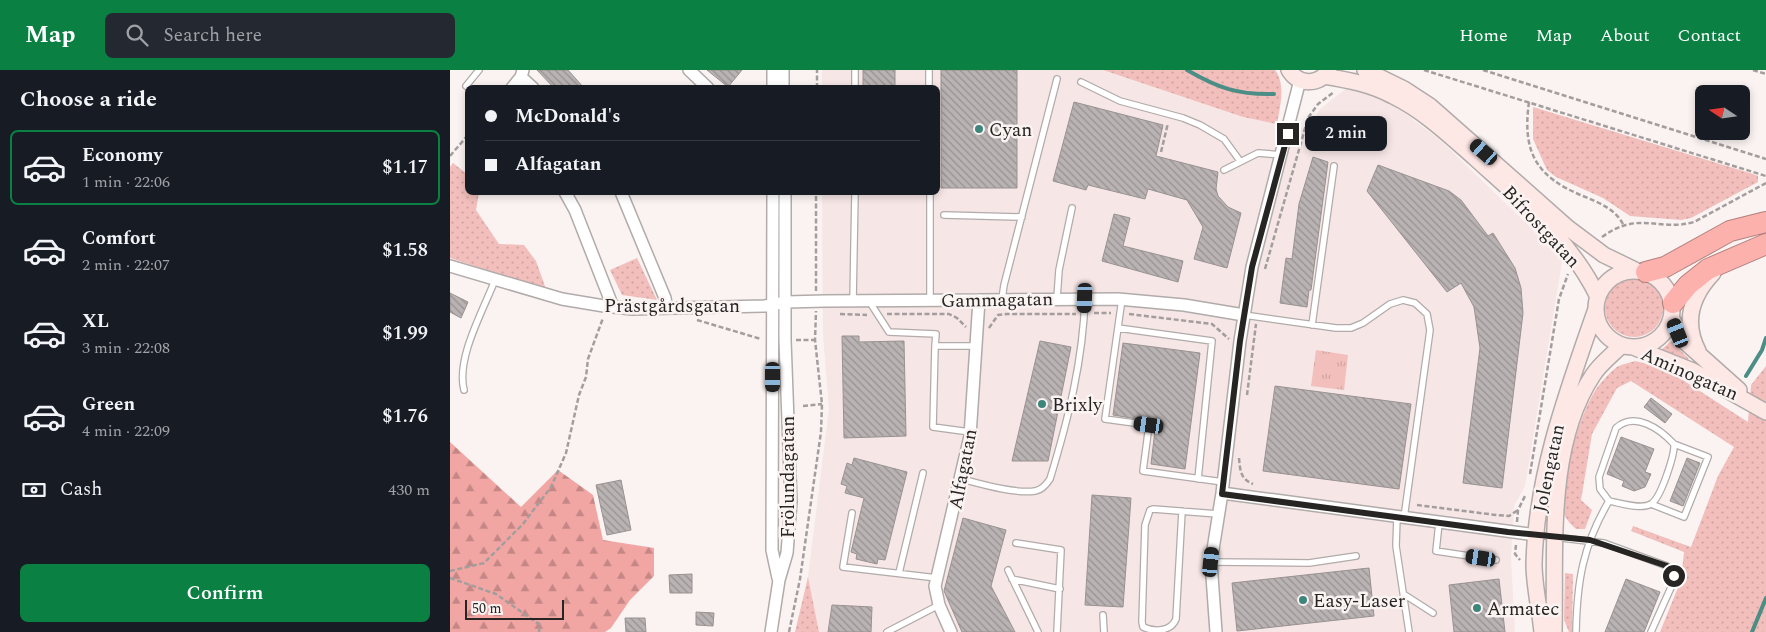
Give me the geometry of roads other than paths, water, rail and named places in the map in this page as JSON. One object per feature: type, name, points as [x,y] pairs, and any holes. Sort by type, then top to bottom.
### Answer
[{"type":"highway","points":[[1641,271],[1665,267],[1730,231],[1766,222]]},
{"type":"highway","points":[[1672,311],[1700,274],[1766,244]]},
{"type":"main road","points":[[1289,70],[1300,80]]},
{"type":"main road","name":"Bifrostgatan","points":[[1365,70],[1404,89],[1430,106],[1568,228],[1604,255],[1661,280],[1670,295],[1672,311]]},
{"type":"main road","name":"Bifrostgatan","points":[[1300,80],[1308,82],[1331,75],[1372,86],[1395,96],[1441,128],[1526,204],[1556,235],[1583,269],[1597,303],[1603,331],[1627,346]]},
{"type":"main road","points":[[1702,359],[1691,334],[1690,313],[1698,291],[1720,266]]},
{"type":"main road","points":[[1597,303],[1601,290],[1612,278],[1627,271],[1641,271]]},
{"type":"main road","name":"Jolengatan","points":[[1542,632],[1534,567],[1543,480],[1555,430],[1597,303]]},
{"type":"main road","points":[[1627,346],[1654,342],[1665,332],[1672,311]]},
{"type":"main road","name":"Aminogatan","points":[[1672,311],[1683,340],[1702,359],[1734,385],[1746,399]]},
{"type":"main road","name":"Jolengatan","points":[[1554,632],[1555,537],[1560,472],[1566,440],[1576,405],[1594,373],[1627,346]]},
{"type":"main road","name":"Aminogatan","points":[[1627,346],[1693,370],[1766,412]]},
{"type":"street","points":[[689,70],[705,85]]},
{"type":"street","points":[[773,70],[773,85]]},
{"type":"street","points":[[783,70],[783,85]]},
{"type":"street","points":[[514,85],[522,73],[531,85]]},
{"type":"street","points":[[1216,632],[1211,562],[1223,488],[1240,341],[1252,267],[1283,155],[1300,80]]},
{"type":"street","points":[[567,195],[575,210],[609,307]]},
{"type":"street","points":[[622,195],[665,298],[667,308]]},
{"type":"street","name":"Frölundagatan","points":[[771,632],[779,580],[787,553],[790,502],[785,340],[779,303],[773,195]]},
{"type":"street","name":"Frölundagatan","points":[[779,580],[772,550],[773,340],[779,303],[785,195]]},
{"type":"street","name":"Prästgårdsgatan","points":[[450,266],[562,299],[609,307],[667,308],[779,303]]},
{"type":"street","name":"Gammagatan","points":[[779,303],[1085,298],[1122,299],[1184,305],[1244,315]]},
{"type":"street","name":"Alfagatan","points":[[951,632],[939,605],[935,586],[962,479],[970,432],[979,300]]},
{"type":"street","points":[[1223,488],[1439,523],[1536,535]]},
{"type":"lane","points":[[467,85],[479,70]]},
{"type":"lane","points":[[855,70],[855,85]]},
{"type":"lane","points":[[929,70],[929,85]]},
{"type":"lane","points":[[1002,299],[1057,79]]},
{"type":"lane","points":[[1081,82],[1120,101],[1170,114],[1200,125],[1224,139],[1240,161]]},
{"type":"lane","points":[[1224,170],[1258,153],[1283,155]]},
{"type":"lane","points":[[1312,325],[1334,166]]},
{"type":"lane","points":[[854,301],[855,195]]},
{"type":"lane","points":[[930,195],[930,301]]},
{"type":"lane","points":[[1057,298],[1059,270],[1072,208]]},
{"type":"lane","points":[[944,215],[1022,217]]},
{"type":"lane","points":[[464,390],[461,378],[463,362],[495,280]]},
{"type":"lane","points":[[962,479],[1036,491],[1044,487],[1050,479],[1067,422],[1082,349],[1085,298]]},
{"type":"lane","points":[[1122,299],[1106,419],[1149,425],[1143,471],[1198,479],[1223,488]]},
{"type":"lane","points":[[1244,315],[1312,325],[1351,328],[1363,323],[1390,304],[1403,300],[1415,303],[1427,314],[1430,330],[1406,504],[1401,517],[1396,546],[1405,594],[1409,632]]},
{"type":"lane","points":[[869,301],[889,332],[936,334],[933,427],[970,432]]},
{"type":"lane","points":[[1118,328],[1212,341],[1198,479]]},
{"type":"lane","points":[[935,346],[977,346]]},
{"type":"lane","points":[[1637,421],[1662,431],[1674,444],[1708,457],[1684,517],[1651,504],[1641,506],[1609,501],[1600,489],[1599,477],[1616,428],[1622,423],[1637,421]]},
{"type":"lane","points":[[1651,504],[1658,496],[1675,452],[1674,444]]},
{"type":"lane","points":[[899,573],[923,473]]},
{"type":"lane","points":[[1576,632],[1579,580],[1594,527],[1609,501]]},
{"type":"lane","points":[[1182,512],[1176,619],[1173,627],[1169,630],[1147,630],[1143,627],[1142,622],[1147,515],[1153,509],[1218,514]]},
{"type":"lane","points":[[852,513],[843,567],[937,578]]},
{"type":"lane","points":[[1439,523],[1436,551],[1496,560]]},
{"type":"lane","points":[[1536,535],[1590,540],[1643,556],[1673,570],[1673,583],[1651,632]]},
{"type":"lane","points":[[1016,543],[1062,550],[1057,632]]},
{"type":"lane","points":[[1211,562],[1309,563],[1356,556]]},
{"type":"lane","points":[[1008,570],[1038,632]]},
{"type":"lane","points":[[1012,579],[1060,589]]},
{"type":"lane","points":[[1405,594],[1432,613]]},
{"type":"lane","points":[[887,632],[939,605]]},
{"type":"lane","points":[[1103,615],[1104,632]]},
{"type":"waterway","points":[[1187,70],[1219,86],[1239,92],[1274,94]]},
{"type":"waterway","points":[[1746,376],[1762,350],[1766,338]]},
{"type":"waterway","points":[[1752,632],[1766,598]]},
{"type":"place","name":"Cyan","points":[[979,129]]},
{"type":"place","name":"Brixly","points":[[1042,404]]},
{"type":"place","name":"Easy-Laser","points":[[1303,600]]},
{"type":"place","name":"Armatec","points":[[1477,608]]}]
